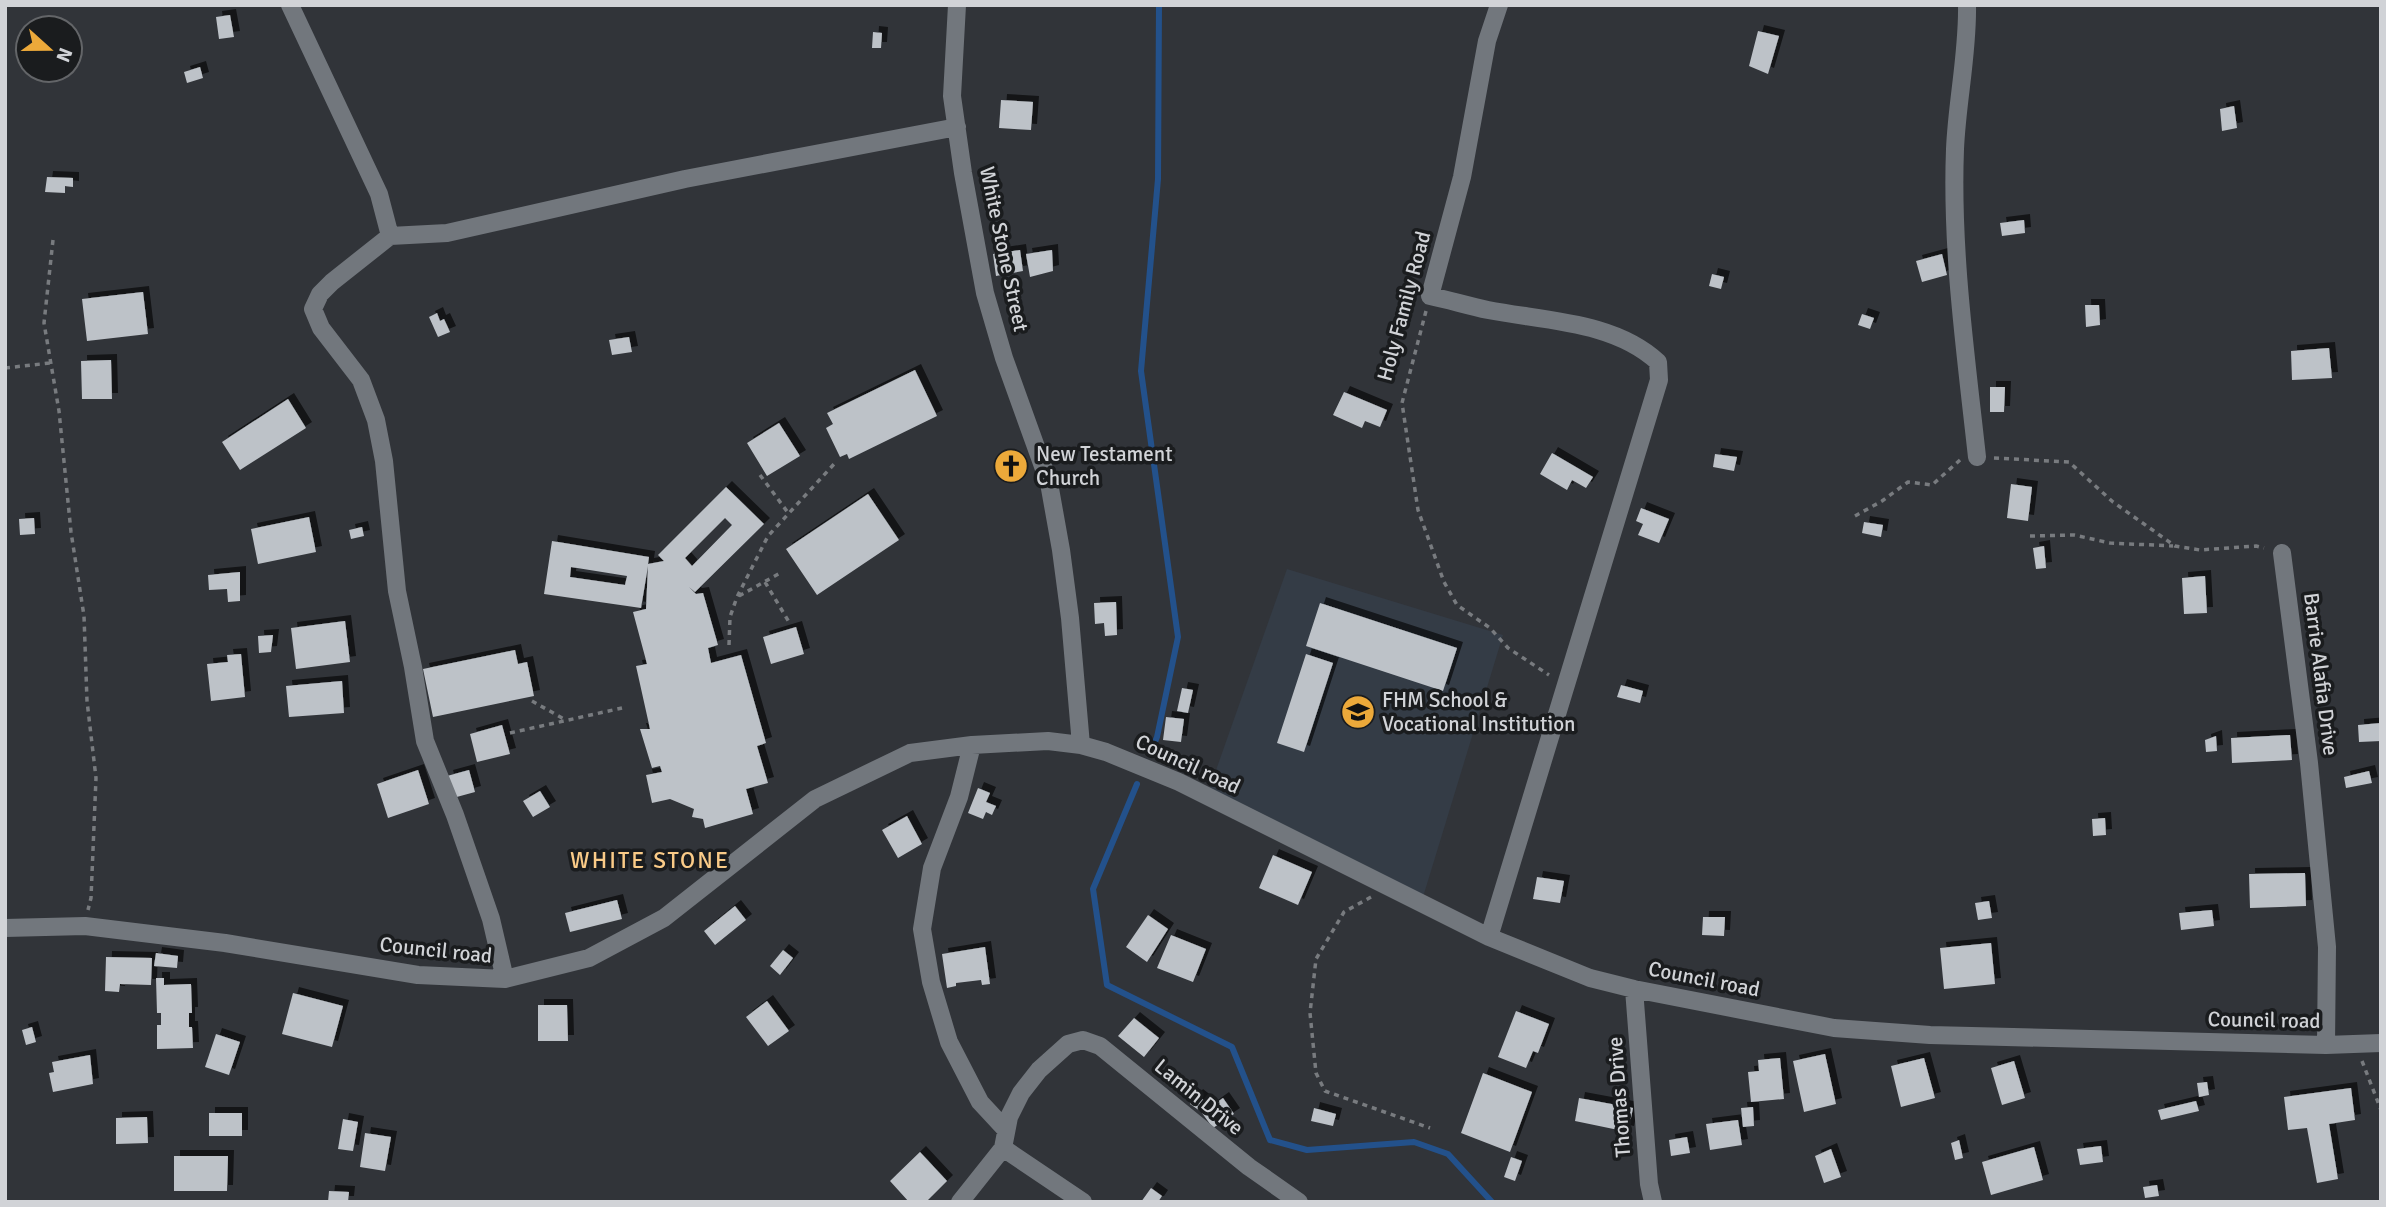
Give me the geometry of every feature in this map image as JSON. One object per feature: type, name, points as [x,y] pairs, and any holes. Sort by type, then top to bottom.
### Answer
[{"type":"street","points":[[290,5],[379,194],[390,236]]},
{"type":"street","name":"White Stone Street","points":[[957,5],[952,96],[957,127],[985,293],[1004,358],[1049,483],[1078,687],[1081,746]]},
{"type":"street","name":"Holy Family Road","points":[[1430,296],[1462,177],[1487,41],[1499,5]]},
{"type":"street","points":[[1967,5],[1955,148],[1955,209],[1964,336],[1977,457]]},
{"type":"street","points":[[505,979],[491,919],[455,815],[425,741],[397,592],[376,420],[361,380],[321,328],[313,309],[320,294],[390,236],[447,233],[685,179],[957,127]]},
{"type":"street","points":[[1430,296],[1615,336],[1645,350],[1658,362],[1659,380],[1489,937]]},
{"type":"street","name":"Barrie Alafia Drive","points":[[2283,553],[2308,750],[2327,947],[2326,1045]]},
{"type":"street","name":"Council road","points":[[5,928],[85,926],[226,943],[418,975],[505,979],[590,958],[664,918],[815,799],[910,753],[972,745],[1048,741],[1106,752],[1179,782],[1489,937],[1590,978],[1634,989],[1834,1028],[1930,1035],[2326,1045],[2381,1043]]},
{"type":"street","points":[[972,745],[959,797],[932,868],[922,929],[930,982],[949,1042],[980,1101],[1004,1139],[1083,1202]]},
{"type":"street","name":"Thomas Drive","points":[[1634,989],[1648,1184],[1653,1202]]},
{"type":"street","name":"Lamin Drive","points":[[1004,1139],[1009,1117],[1021,1093],[1039,1070],[1068,1044],[1083,1040],[1100,1046],[1249,1167],[1298,1202]]},
{"type":"street","points":[[960,1202],[1004,1139]]},
{"type":"path","points":[[54,240],[44,323],[59,411],[71,532],[84,616],[87,701],[96,778],[91,898],[85,926]]},
{"type":"path","name":"Holy Family Road","points":[[1430,296],[1402,403],[1418,510],[1444,582],[1457,605],[1490,628],[1508,648],[1566,685]]},
{"type":"path","points":[[5,368],[50,363]]},
{"type":"path","points":[[1855,516],[1908,482],[1932,485],[1964,457],[2069,462],[2113,502],[2175,546]]},
{"type":"path","points":[[729,645],[730,617],[737,597],[768,536],[835,463]]},
{"type":"path","points":[[760,475],[789,514]]},
{"type":"path","points":[[2030,536],[2074,535],[2110,543],[2200,550],[2256,546],[2283,553]]},
{"type":"path","points":[[737,597],[782,572]]},
{"type":"path","points":[[765,582],[789,622]]},
{"type":"path","points":[[532,701],[566,720]]},
{"type":"path","points":[[510,733],[622,708]]},
{"type":"path","points":[[1388,888],[1344,912],[1315,959],[1310,1013],[1316,1073],[1325,1091],[1430,1128]]},
{"type":"path","points":[[2356,1042],[2381,1110]]},
{"type":"shaded area","name":"FHM School & Vocational Institution","points":[[1287,569],[1503,635],[1423,897],[1209,790]]},
{"type":"building","points":[[230,15],[234,37],[219,39],[216,17]]},
{"type":"building","points":[[1758,31],[1779,36],[1768,74],[1749,66]]},
{"type":"building","points":[[873,32],[882,33],[881,48],[872,48]]},
{"type":"building","points":[[200,67],[203,78],[187,83],[184,72]]},
{"type":"building","points":[[1001,100],[1033,102],[1031,130],[999,128]]},
{"type":"building","points":[[2234,106],[2237,128],[2222,131],[2220,109]]},
{"type":"building","points":[[47,177],[73,178],[73,187],[65,186],[65,193],[45,192]]},
{"type":"building","points":[[2024,220],[2025,233],[2002,236],[2000,223]]},
{"type":"building","points":[[1020,250],[1023,271],[996,276],[993,254]]},
{"type":"building","points":[[1052,250],[1053,271],[1030,277],[1026,254]]},
{"type":"building","points":[[1942,254],[1947,275],[1922,282],[1916,261]]},
{"type":"building","points":[[1712,274],[1724,277],[1721,289],[1709,286]]},
{"type":"building","points":[[143,292],[148,334],[87,341],[82,299]]},
{"type":"building","points":[[2085,305],[2099,305],[2100,325],[2086,327]]},
{"type":"building","points":[[437,313],[440,321],[444,319],[450,332],[438,337],[429,317]]},
{"type":"building","points":[[1862,314],[1874,318],[1870,329],[1858,325]]},
{"type":"building","points":[[629,337],[632,352],[612,355],[609,340]]},
{"type":"building","points":[[2329,348],[2332,378],[2292,380],[2291,351]]},
{"type":"building","points":[[111,360],[112,399],[82,399],[81,361]]},
{"type":"building","points":[[915,370],[937,416],[849,459],[847,454],[840,457],[826,428],[833,424],[827,413]]},
{"type":"building","points":[[1990,387],[2005,387],[2004,412],[1990,412]]},
{"type":"building","points":[[1344,392],[1387,410],[1380,427],[1365,421],[1362,428],[1333,415]]},
{"type":"building","points":[[288,399],[306,428],[240,470],[222,442]]},
{"type":"building","points":[[779,423],[800,456],[767,476],[747,443]]},
{"type":"building","points":[[1552,453],[1593,477],[1586,488],[1572,480],[1567,490],[1540,474]]},
{"type":"building","points":[[1715,454],[1737,457],[1734,471],[1713,467]]},
{"type":"building","points":[[2011,484],[2032,487],[2028,521],[2007,518]]},
{"type":"building","points":[[726,487],[764,524],[695,592],[689,587],[696,594],[703,593],[718,645],[708,648],[711,663],[741,655],[766,743],[757,746],[768,783],[746,789],[753,814],[705,828],[703,819],[692,817],[694,809],[670,799],[652,803],[646,775],[662,772],[660,766],[652,768],[640,729],[650,729],[636,666],[647,664],[633,612],[646,609],[648,566],[641,608],[544,594],[552,541],[649,557],[648,564],[664,561],[658,555]],"holes":[[[725,518],[732,525],[692,566],[685,558]],[[571,567],[627,576],[625,585],[570,577]]]},
{"type":"building","points":[[868,494],[899,540],[817,595],[786,549]]},
{"type":"building","points":[[1641,508],[1669,519],[1659,543],[1638,535],[1643,524],[1636,521]]},
{"type":"building","points":[[309,517],[316,552],[258,564],[251,529]]},
{"type":"building","points":[[34,518],[35,534],[20,535],[19,519]]},
{"type":"building","points":[[1864,522],[1883,525],[1881,537],[1862,533]]},
{"type":"building","points":[[362,527],[364,536],[351,539],[349,530]]},
{"type":"building","points":[[2044,546],[2046,568],[2036,569],[2033,548]]},
{"type":"building","points":[[240,572],[240,601],[228,602],[227,589],[209,590],[208,575]]},
{"type":"building","points":[[2205,576],[2207,613],[2184,614],[2182,578]]},
{"type":"building","points":[[1116,602],[1117,635],[1105,636],[1104,623],[1095,624],[1094,603]]},
{"type":"building","points":[[1320,603],[1457,648],[1443,691],[1306,646]]},
{"type":"building","points":[[345,621],[350,662],[296,669],[291,628]]},
{"type":"building","points":[[796,627],[804,654],[771,664],[763,637]]},
{"type":"building","points":[[273,635],[271,652],[259,653],[258,636]]},
{"type":"building","points":[[515,650],[518,664],[527,662],[534,696],[433,717],[423,669]]},
{"type":"building","points":[[241,654],[245,697],[211,701],[207,664],[228,662],[227,655]]},
{"type":"building","points":[[1306,654],[1333,663],[1304,752],[1277,743]]},
{"type":"building","points":[[342,681],[344,713],[289,717],[286,686]]},
{"type":"building","points":[[1621,685],[1643,691],[1640,703],[1617,697]]},
{"type":"building","points":[[1182,688],[1193,690],[1188,713],[1177,711]]},
{"type":"building","points":[[1166,717],[1184,719],[1181,742],[1163,740]]},
{"type":"building","points":[[2381,723],[2381,741],[2359,742],[2358,725]]},
{"type":"building","points":[[502,725],[510,754],[477,762],[470,734]]},
{"type":"building","points":[[2290,735],[2292,760],[2232,763],[2231,738]]},
{"type":"building","points":[[2216,736],[2217,751],[2206,752],[2205,740]]},
{"type":"building","points":[[418,770],[429,804],[388,818],[377,784]]},
{"type":"building","points":[[469,770],[475,792],[453,798],[447,776]]},
{"type":"building","points":[[2369,771],[2372,783],[2346,788],[2344,777]]},
{"type":"building","points":[[978,788],[990,793],[986,802],[996,806],[992,815],[986,812],[983,819],[968,813]]},
{"type":"building","points":[[540,791],[550,807],[533,817],[523,801]]},
{"type":"building","points":[[907,816],[922,844],[898,858],[882,830]]},
{"type":"building","points":[[2105,818],[2106,835],[2093,836],[2092,819]]},
{"type":"building","points":[[1273,855],[1312,872],[1298,905],[1259,888]]},
{"type":"building","points":[[2305,873],[2306,906],[2250,908],[2249,874]]},
{"type":"building","points":[[1537,877],[1564,881],[1560,903],[1533,899]]},
{"type":"building","points":[[617,900],[622,919],[570,932],[565,913]]},
{"type":"building","points":[[1989,901],[1992,918],[1978,920],[1975,903]]},
{"type":"building","points":[[735,906],[746,920],[715,945],[704,931]]},
{"type":"building","points":[[2212,910],[2214,926],[2181,930],[2179,913]]},
{"type":"building","points":[[1148,915],[1168,929],[1147,962],[1126,947]]},
{"type":"building","points":[[1703,917],[1725,917],[1724,936],[1702,935]]},
{"type":"building","points":[[1171,935],[1206,949],[1193,982],[1157,968]]},
{"type":"building","points":[[1991,943],[1995,984],[1944,989],[1940,948]]},
{"type":"building","points":[[985,947],[990,984],[982,985],[981,980],[956,983],[956,986],[947,988],[942,954]]},
{"type":"building","points":[[783,950],[793,958],[780,975],[770,966]]},
{"type":"building","points":[[156,953],[178,956],[177,968],[154,966]]},
{"type":"building","points":[[106,957],[152,958],[151,985],[120,984],[119,992],[105,991]]},
{"type":"building","points":[[156,978],[164,978],[164,985],[191,984],[192,1013],[189,1013],[189,1027],[192,1027],[193,1048],[157,1049],[157,1025],[161,1025],[161,1013],[157,1013]]},
{"type":"building","points":[[293,993],[343,1006],[332,1047],[282,1034]]},
{"type":"building","points":[[767,1001],[789,1031],[768,1046],[746,1017]]},
{"type":"building","points":[[538,1005],[567,1005],[568,1041],[538,1041]]},
{"type":"building","points":[[1516,1011],[1549,1024],[1538,1053],[1533,1051],[1526,1068],[1498,1057]]},
{"type":"building","points":[[1134,1018],[1159,1038],[1144,1057],[1118,1036]]},
{"type":"building","points":[[32,1027],[36,1042],[26,1045],[22,1030]]},
{"type":"building","points":[[216,1034],[240,1042],[229,1075],[205,1067]]},
{"type":"building","points":[[1825,1054],[1836,1104],[1804,1112],[1793,1061]]},
{"type":"building","points":[[90,1055],[93,1084],[53,1092],[49,1073],[54,1072],[52,1062]]},
{"type":"building","points":[[1780,1058],[1784,1099],[1751,1102],[1748,1072],[1759,1071],[1758,1060]]},
{"type":"building","points":[[1924,1058],[1935,1098],[1901,1107],[1891,1066]]},
{"type":"building","points":[[2014,1061],[2025,1098],[2002,1105],[1991,1068]]},
{"type":"building","points":[[1483,1073],[1532,1092],[1510,1152],[1461,1133]]},
{"type":"building","points":[[2207,1082],[2209,1095],[2199,1097],[2197,1083]]},
{"type":"building","points":[[2351,1088],[2355,1120],[2329,1124],[2338,1179],[2317,1183],[2307,1128],[2288,1130],[2284,1097]]},
{"type":"building","points":[[1197,1095],[1206,1102],[1200,1111],[1190,1104]]},
{"type":"building","points":[[1223,1098],[1234,1114],[1213,1128],[1202,1113]]},
{"type":"building","points":[[1579,1098],[1633,1108],[1628,1132],[1575,1121]]},
{"type":"building","points":[[2196,1101],[2199,1111],[2161,1120],[2158,1110]]},
{"type":"building","points":[[1753,1107],[1754,1126],[1743,1127],[1741,1108]]},
{"type":"building","points":[[1314,1108],[1336,1114],[1333,1126],[1311,1121]]},
{"type":"building","points":[[209,1113],[242,1113],[242,1136],[209,1136]]},
{"type":"building","points":[[147,1117],[148,1143],[116,1144],[116,1118]]},
{"type":"building","points":[[343,1119],[358,1122],[353,1151],[338,1149]]},
{"type":"building","points":[[1738,1120],[1742,1145],[1710,1150],[1706,1124]]},
{"type":"building","points":[[365,1133],[391,1137],[385,1171],[360,1167]]},
{"type":"building","points":[[1687,1137],[1690,1153],[1671,1156],[1669,1140]]},
{"type":"building","points":[[1959,1140],[1963,1158],[1955,1160],[1951,1143]]},
{"type":"building","points":[[2101,1146],[2103,1162],[2080,1165],[2077,1149]]},
{"type":"building","points":[[2034,1147],[2043,1180],[1991,1195],[1982,1162]]},
{"type":"building","points":[[1831,1149],[1841,1177],[1824,1183],[1815,1156]]},
{"type":"building","points":[[920,1152],[947,1181],[926,1202],[909,1202],[890,1181]]},
{"type":"building","points":[[174,1156],[228,1156],[227,1191],[174,1191]]},
{"type":"building","points":[[1511,1157],[1522,1161],[1515,1181],[1504,1177]]},
{"type":"building","points":[[2157,1185],[2159,1196],[2145,1198],[2143,1187]]},
{"type":"building","points":[[1151,1188],[1162,1196],[1158,1202],[1141,1202]]},
{"type":"building","points":[[329,1191],[349,1192],[348,1202],[328,1202]]},
{"type":"waterway","points":[[1151,752],[1157,737],[1178,637],[1141,371],[1158,179],[1159,5]]},
{"type":"waterway","points":[[1137,784],[1093,889],[1107,985],[1232,1047],[1270,1140],[1307,1150],[1414,1142],[1448,1154],[1492,1202]]},
{"type":"place","name":"New Testament Church","points":[[1011,466]]},
{"type":"place","name":"FHM School & Vocational Institution","points":[[1358,712]]},
{"type":"district","name":"WHITE STONE","points":[[650,860]]}]
